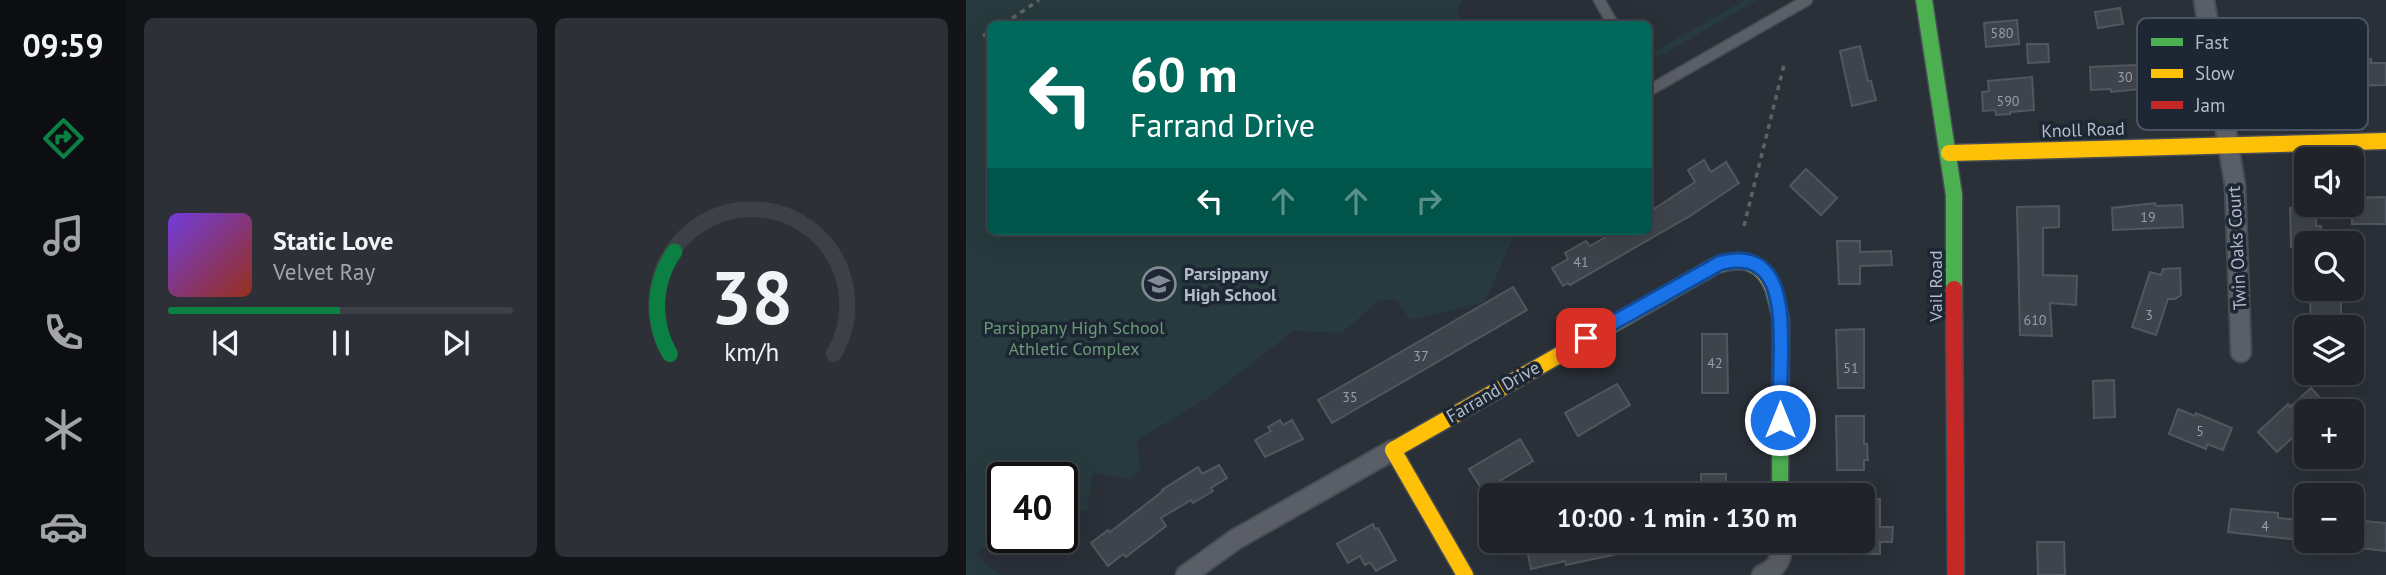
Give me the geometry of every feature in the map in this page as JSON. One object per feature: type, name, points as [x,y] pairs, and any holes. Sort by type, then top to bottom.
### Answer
[{"type":"street","name":"Vail Road","points":[[1924,0],[1954,195],[1956,575]]},
{"type":"street","name":"Twin Oaks Court","points":[[2204,0],[2207,18]]},
{"type":"street","name":"Twin Oaks Court","points":[[2226,130],[2236,201],[2241,352]]},
{"type":"street","name":"Knoll Road","points":[[1949,153],[2386,142]]},
{"type":"street","name":"Farrand Drive","points":[[1186,575],[1236,539],[1680,284],[1720,263],[1732,260],[1756,265],[1766,273],[1773,283],[1778,299],[1781,319],[1780,483]]},
{"type":"street","points":[[1393,450],[1465,575]]},
{"type":"street","points":[[1762,575],[1771,571],[1779,561],[1781,553]]},
{"type":"lane","points":[[1652,89],[1807,0]]},
{"type":"lane","points":[[1604,2],[1612,21]]},
{"type":"path","points":[[1008,21],[1038,0]]},
{"type":"path","points":[[983,36],[987,34]]},
{"type":"path","points":[[1744,226],[1785,61]]},
{"type":"green space","name":"Parsippany High School Athletic Complex","points":[[966,0],[1462,0],[1457,11],[1463,21],[987,21],[987,235],[1514,235],[1485,302],[1410,320],[1397,300],[1379,300],[1342,333],[1293,331],[1206,399],[1137,440],[1140,470],[1132,479],[1093,473],[1087,510],[1078,511],[1078,462],[987,462],[987,546],[975,555],[1000,575],[966,575]]},
{"type":"green space","points":[[1745,0],[1757,0],[1657,58],[1653,52]]},
{"type":"building","points":[[2120,8],[2123,24],[2098,28],[2095,12]]},
{"type":"building","points":[[2017,20],[2019,44],[1986,47],[1984,23]]},
{"type":"building","points":[[2027,44],[2048,44],[2049,62],[2028,63]]},
{"type":"building","points":[[1860,46],[1868,81],[1871,81],[1876,100],[1852,106],[1840,51]]},
{"type":"building","points":[[2371,59],[2371,63],[2386,63],[2386,85],[2368,85],[2368,60]]},
{"type":"building","points":[[2137,65],[2137,89],[2111,92],[2111,89],[2091,90],[2090,67]]},
{"type":"building","points":[[2032,77],[2034,110],[1996,115],[1995,110],[1983,111],[1982,92],[1989,91],[1988,81]]},
{"type":"building","points":[[1704,160],[1711,172],[1726,162],[1739,183],[1690,216],[1570,285],[1568,283],[1563,286],[1552,268],[1568,259],[1565,253],[1586,241],[1590,246],[1609,235],[1652,235],[1652,210],[1695,182],[1688,170]]},
{"type":"building","points":[[1806,169],[1837,198],[1821,215],[1790,186]]},
{"type":"building","points":[[2386,197],[2386,224],[2352,224],[2352,217],[2364,217],[2364,198]]},
{"type":"building","points":[[2155,203],[2156,206],[2182,205],[2183,227],[2113,230],[2112,208]]},
{"type":"building","points":[[2059,206],[2059,227],[2043,228],[2043,275],[2077,276],[2076,305],[2050,303],[2052,336],[2020,335],[2017,207]]},
{"type":"building","points":[[2290,208],[2294,208],[2294,217],[2316,217],[2316,226],[2321,226],[2321,231],[2294,231],[2294,247],[2291,247]]},
{"type":"building","points":[[1837,241],[1860,241],[1860,252],[1891,251],[1892,265],[1860,266],[1860,284],[1839,284]]},
{"type":"building","points":[[2180,268],[2181,295],[2168,299],[2156,335],[2132,327],[2150,272],[2161,275],[2163,269]]},
{"type":"building","points":[[1513,287],[1527,310],[1332,423],[1318,400]]},
{"type":"building","points":[[2310,301],[2341,301],[2341,315],[2311,315]]},
{"type":"building","points":[[1864,329],[1864,388],[1838,388],[1836,330]]},
{"type":"building","points":[[1702,334],[1727,334],[1728,393],[1702,393]]},
{"type":"building","points":[[2114,380],[2115,417],[2094,418],[2093,381]]},
{"type":"building","points":[[1617,384],[1630,405],[1578,436],[1565,413]]},
{"type":"building","points":[[2311,388],[2321,399],[2299,399]]},
{"type":"building","points":[[2294,403],[2294,436],[2277,452],[2258,432],[2288,404],[2290,407]]},
{"type":"building","points":[[2178,409],[2195,416],[2196,413],[2232,428],[2223,450],[2207,444],[2206,449],[2169,434]]},
{"type":"building","points":[[1836,416],[1864,416],[1864,444],[1867,444],[1868,460],[1864,460],[1864,470],[1837,470]]},
{"type":"building","points":[[1280,420],[1283,425],[1292,420],[1303,439],[1265,457],[1255,440],[1271,431],[1268,427]]},
{"type":"building","points":[[1520,439],[1533,461],[1496,483],[1479,485],[1469,469]]},
{"type":"building","points":[[1219,465],[1227,478],[1211,488],[1213,491],[1193,503],[1191,500],[1161,518],[1166,526],[1126,557],[1123,554],[1108,566],[1091,543],[1198,467],[1202,474]]},
{"type":"building","points":[[1701,474],[1726,474],[1726,483],[1701,483]]},
{"type":"building","points":[[1875,499],[1880,499],[1880,527],[1893,527],[1892,542],[1880,542],[1880,554],[1862,554],[1875,553]]},
{"type":"building","points":[[2231,509],[2278,513],[2278,518],[2294,519],[2294,539],[2228,532]]},
{"type":"building","points":[[2364,521],[2386,523],[2386,551],[2364,548]]},
{"type":"building","points":[[1373,524],[1396,560],[1376,571],[1370,562],[1365,565],[1360,556],[1348,563],[1337,544]]},
{"type":"building","points":[[2037,542],[2064,542],[2065,575],[2038,575]]},
{"type":"building","points":[[1528,553],[1622,553],[1566,565],[1565,561],[1531,569]]},
{"type":"traffic: fast","points":[[1924,0],[1954,195],[1954,289]]},
{"type":"traffic: fast","points":[[1773,288],[1781,319],[1780,483]]},
{"type":"traffic: slow","points":[[1949,153],[2386,141]]},
{"type":"traffic: slow","points":[[1465,575],[1393,450],[1715,266],[1733,261],[1750,263],[1763,272],[1773,288]]},
{"type":"traffic: jam","points":[[1954,289],[1956,575]]},
{"type":"place","name":"Parsippany High School","points":[[1159,284]]},
{"type":"route","points":[[1586,338],[1720,263],[1732,260],[1756,265],[1773,283],[1778,299],[1781,319],[1780,420]]}]
